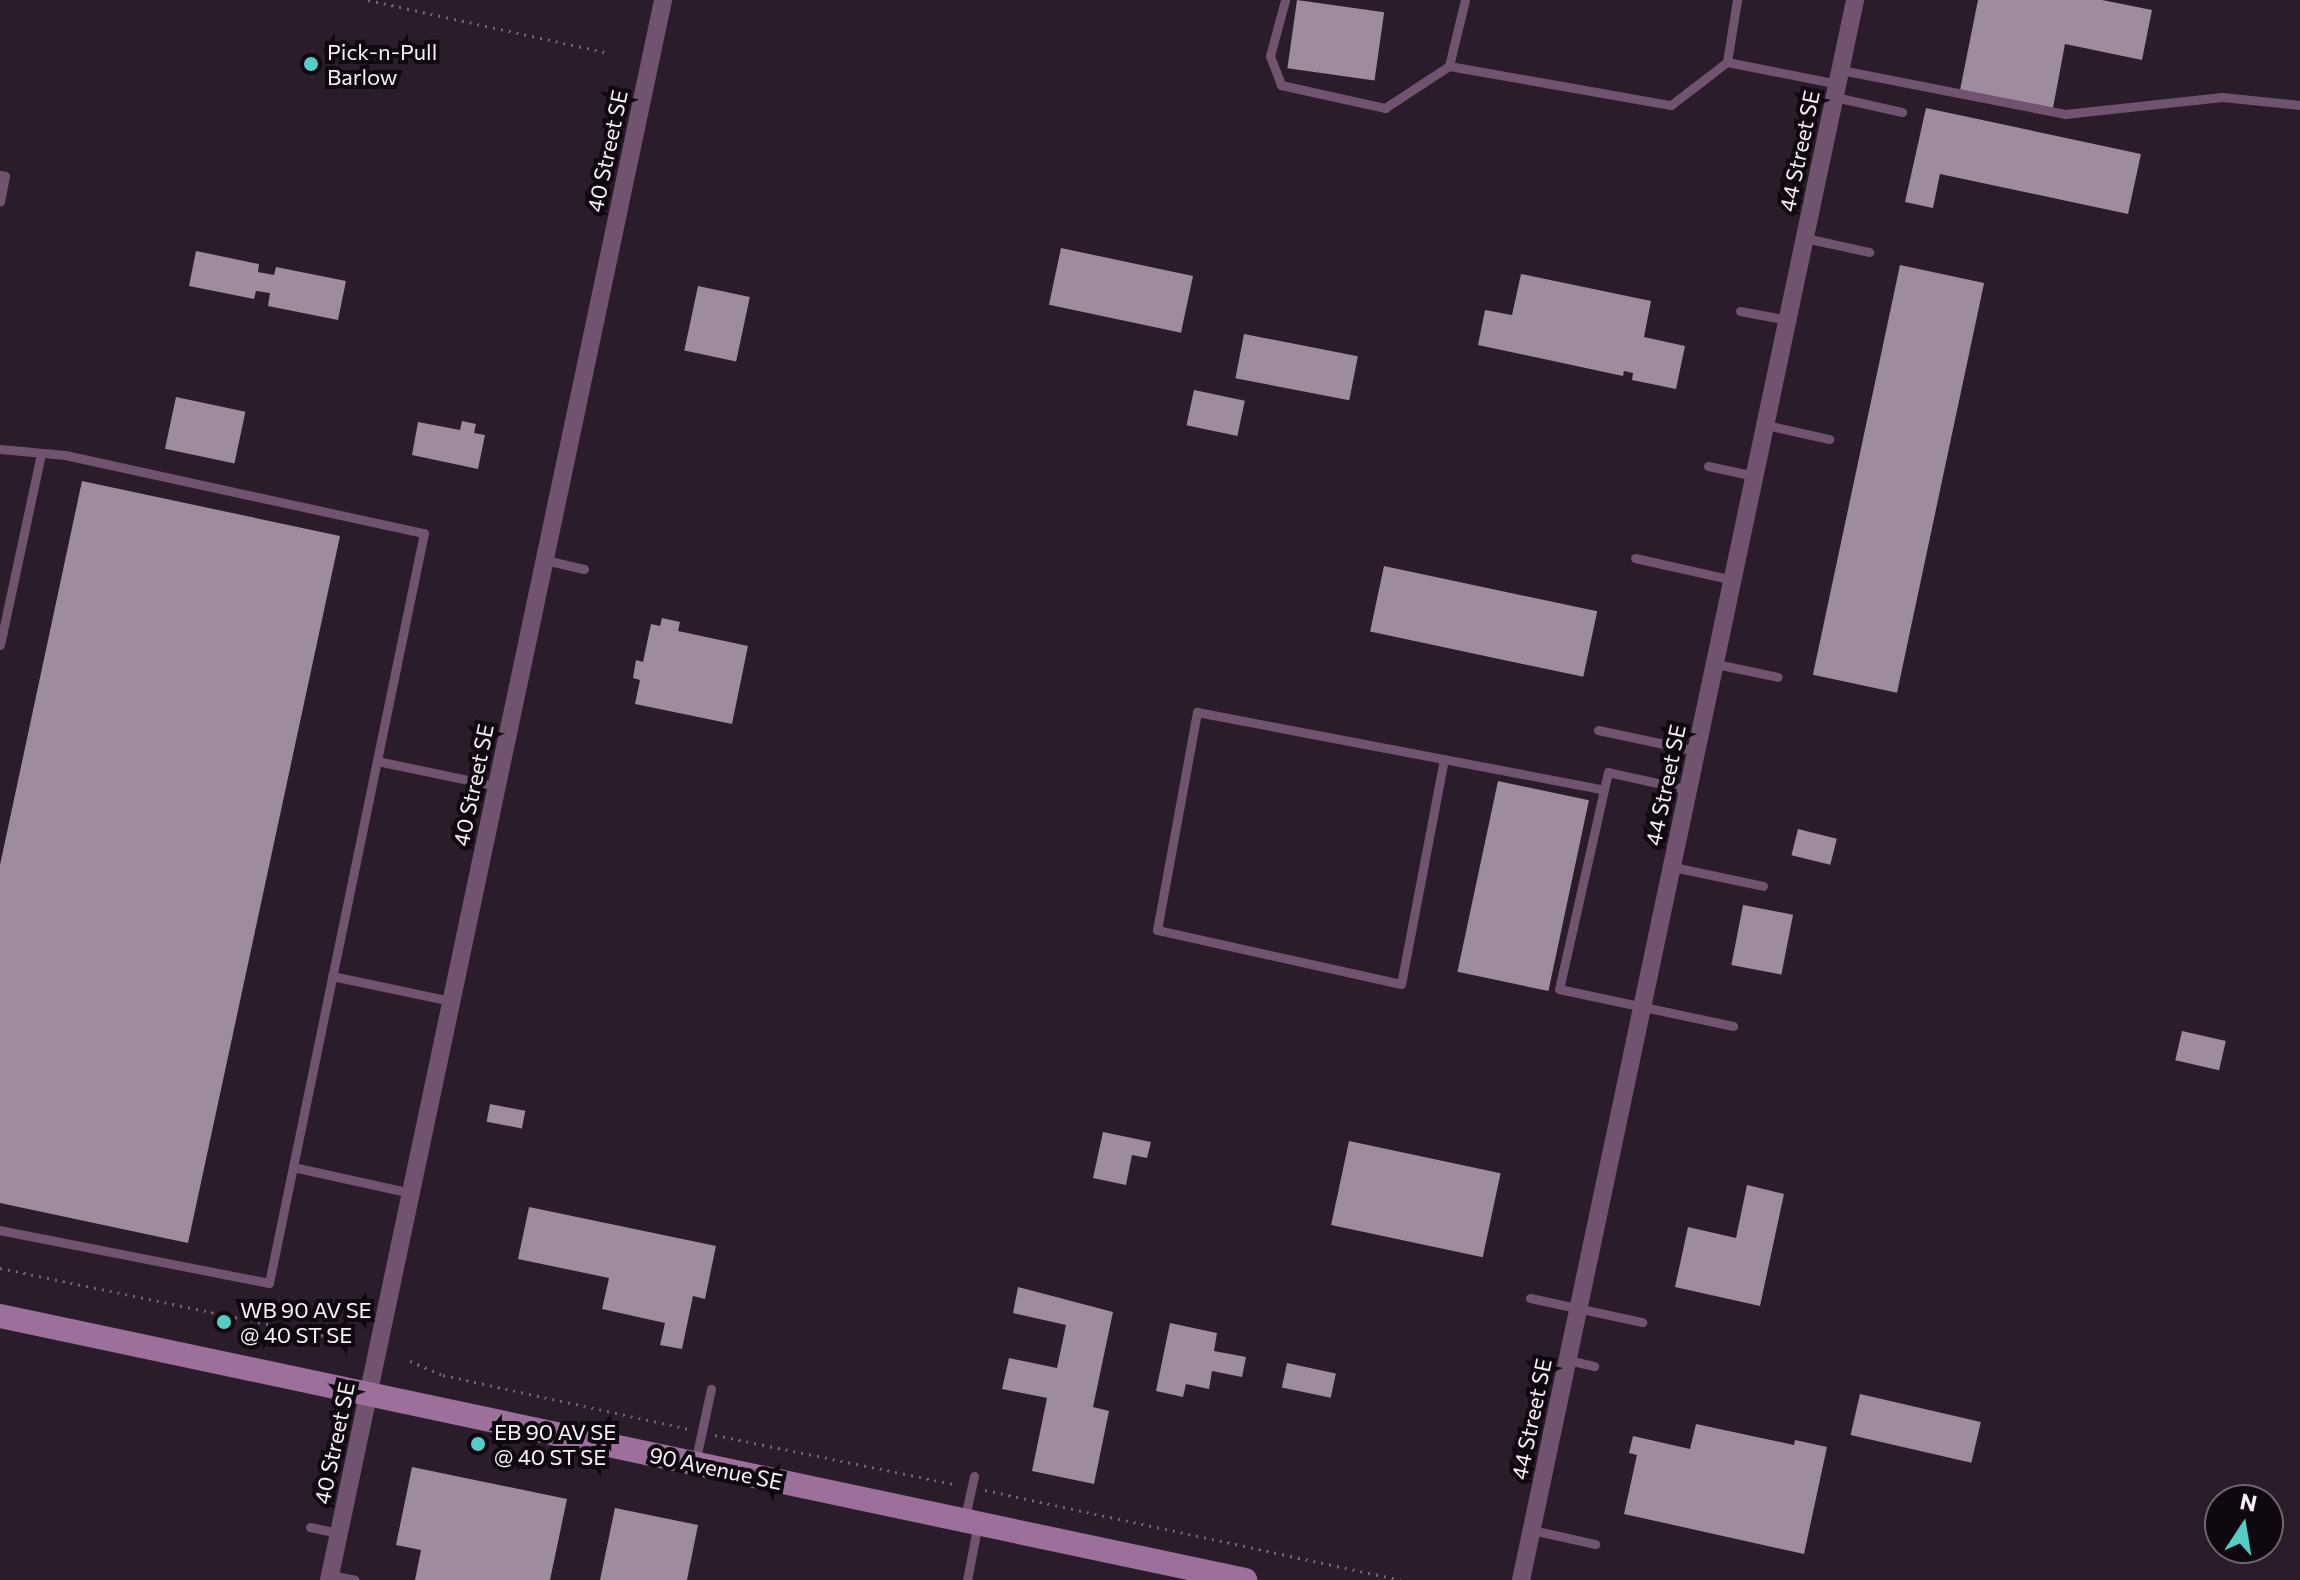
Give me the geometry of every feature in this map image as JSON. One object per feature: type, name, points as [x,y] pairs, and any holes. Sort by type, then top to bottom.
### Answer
[{"type":"street","name":"40 Street SE","points":[[330,1577],[663,0]]},
{"type":"street","name":"44 Street SE","points":[[1521,1580],[1855,0]]},
{"type":"street","name":"90 Avenue SE","points":[[0,1316],[971,1522],[1177,1573],[1245,1580]]},
{"type":"lane","points":[[1285,0],[1270,56],[1281,85],[1385,108],[1449,66],[1465,0]]},
{"type":"lane","points":[[1449,66],[1671,105],[1727,62],[1737,0]]},
{"type":"lane","points":[[1727,62],[1838,84],[2065,114],[2222,97],[2300,105]]},
{"type":"lane","points":[[1838,84],[1902,112]]},
{"type":"lane","points":[[0,175],[5,176],[0,202]]},
{"type":"lane","points":[[1805,238],[1869,252]]},
{"type":"lane","points":[[1740,311],[1788,320]]},
{"type":"lane","points":[[1766,425],[1829,439]]},
{"type":"lane","points":[[0,449],[41,453],[424,533],[269,1283],[0,1230]]},
{"type":"lane","points":[[0,645],[41,453]]},
{"type":"lane","points":[[1708,466],[1755,476]]},
{"type":"lane","points":[[1635,558],[1733,580]]},
{"type":"lane","points":[[545,560],[584,569]]},
{"type":"lane","points":[[1716,664],[1778,677]]},
{"type":"lane","points":[[1444,759],[1401,984],[1157,930],[1197,712],[1444,759],[1604,790]]},
{"type":"lane","points":[[1598,730],[1697,751]]},
{"type":"lane","points":[[377,761],[497,786]]},
{"type":"lane","points":[[1689,790],[1608,772],[1559,989],[1733,1026]]},
{"type":"lane","points":[[1673,867],[1763,886]]},
{"type":"lane","points":[[332,976],[451,1001]]},
{"type":"lane","points":[[293,1167],[411,1193]]},
{"type":"lane","points":[[1530,1298],[1642,1322]]},
{"type":"lane","points":[[1568,1360],[1594,1366]]},
{"type":"lane","points":[[695,1463],[711,1389]]},
{"type":"lane","points":[[967,1580],[974,1476]]},
{"type":"lane","points":[[310,1527],[339,1533]]},
{"type":"lane","points":[[1532,1530],[1595,1544]]},
{"type":"lane","points":[[330,1577],[355,1580]]},
{"type":"path","points":[[368,0],[604,52]]},
{"type":"path","points":[[0,1268],[341,1339]]},
{"type":"path","points":[[410,1361],[443,1375],[1400,1580]]},
{"type":"building","points":[[1297,0],[1384,12],[1375,81],[1287,68]]},
{"type":"building","points":[[1978,0],[2102,0],[2152,10],[2142,60],[2065,44],[2053,108],[1960,90]]},
{"type":"building","points":[[1926,108],[2141,154],[2128,214],[1940,174],[1933,208],[1905,202]]},
{"type":"building","points":[[1061,248],[1193,276],[1181,333],[1049,305]]},
{"type":"building","points":[[196,251],[259,264],[258,272],[274,275],[276,267],[346,281],[338,320],[268,306],[270,293],[256,291],[254,299],[189,286]]},
{"type":"building","points":[[1900,265],[1984,283],[1897,693],[1813,675]]},
{"type":"building","points":[[1521,274],[1651,301],[1644,337],[1685,346],[1676,389],[1632,380],[1633,373],[1624,371],[1623,376],[1478,345],[1485,310],[1512,315]]},
{"type":"building","points":[[698,286],[750,297],[736,362],[684,351]]},
{"type":"building","points":[[1244,334],[1358,356],[1349,400],[1235,378]]},
{"type":"building","points":[[1194,390],[1245,401],[1237,436],[1187,425]]},
{"type":"building","points":[[176,397],[245,412],[234,464],[165,449]]},
{"type":"building","points":[[462,421],[476,424],[474,433],[485,435],[478,469],[412,455],[418,422],[460,430]]},
{"type":"building","points":[[82,481],[340,536],[188,1243],[0,1203],[0,865]]},
{"type":"building","points":[[1384,566],[1597,611],[1583,677],[1370,632]]},
{"type":"building","points":[[662,618],[680,622],[678,631],[748,646],[732,724],[635,704],[640,680],[633,678],[636,660],[643,662],[651,624],[660,626]]},
{"type":"building","points":[[1498,781],[1589,800],[1548,991],[1457,972]]},
{"type":"building","points":[[1798,829],[1837,839],[1830,865],[1791,855]]},
{"type":"building","points":[[1743,905],[1793,915],[1781,975],[1731,965]]},
{"type":"building","points":[[2182,1031],[2226,1041],[2219,1070],[2175,1060]]},
{"type":"building","points":[[490,1104],[525,1111],[522,1129],[487,1122]]},
{"type":"building","points":[[1103,1132],[1151,1142],[1147,1158],[1132,1155],[1126,1185],[1093,1178]]},
{"type":"building","points":[[1349,1141],[1501,1173],[1483,1257],[1331,1225]]},
{"type":"building","points":[[1747,1185],[1784,1194],[1760,1306],[1675,1287],[1688,1227],[1736,1238]]},
{"type":"building","points":[[529,1207],[716,1246],[705,1299],[693,1296],[682,1349],[660,1345],[665,1323],[602,1309],[609,1278],[518,1259]]},
{"type":"building","points":[[1018,1287],[1113,1312],[1093,1407],[1109,1411],[1094,1484],[1032,1471],[1047,1398],[1002,1389],[1009,1358],[1057,1368],[1066,1325],[1013,1313]]},
{"type":"building","points":[[1170,1323],[1217,1333],[1214,1351],[1246,1357],[1242,1377],[1212,1371],[1209,1389],[1186,1384],[1183,1397],[1156,1391]]},
{"type":"building","points":[[1287,1363],[1336,1373],[1331,1398],[1282,1387]]},
{"type":"building","points":[[1860,1394],[1981,1422],[1971,1463],[1851,1435]]},
{"type":"building","points":[[1696,1424],[1794,1445],[1795,1440],[1827,1447],[1804,1554],[1624,1514],[1637,1455],[1629,1453],[1633,1436],[1690,1449]]},
{"type":"building","points":[[412,1467],[567,1499],[550,1580],[415,1580],[421,1550],[396,1545]]},
{"type":"building","points":[[615,1508],[698,1525],[687,1580],[600,1580]]},
{"type":"place","name":"Pick-n-Pull Barlow","points":[[311,64]]},
{"type":"place","name":"WB 90 AV SE @ 40 ST SE","points":[[224,1322]]},
{"type":"place","name":"EB 90 AV SE @ 40 ST SE","points":[[478,1444]]}]
